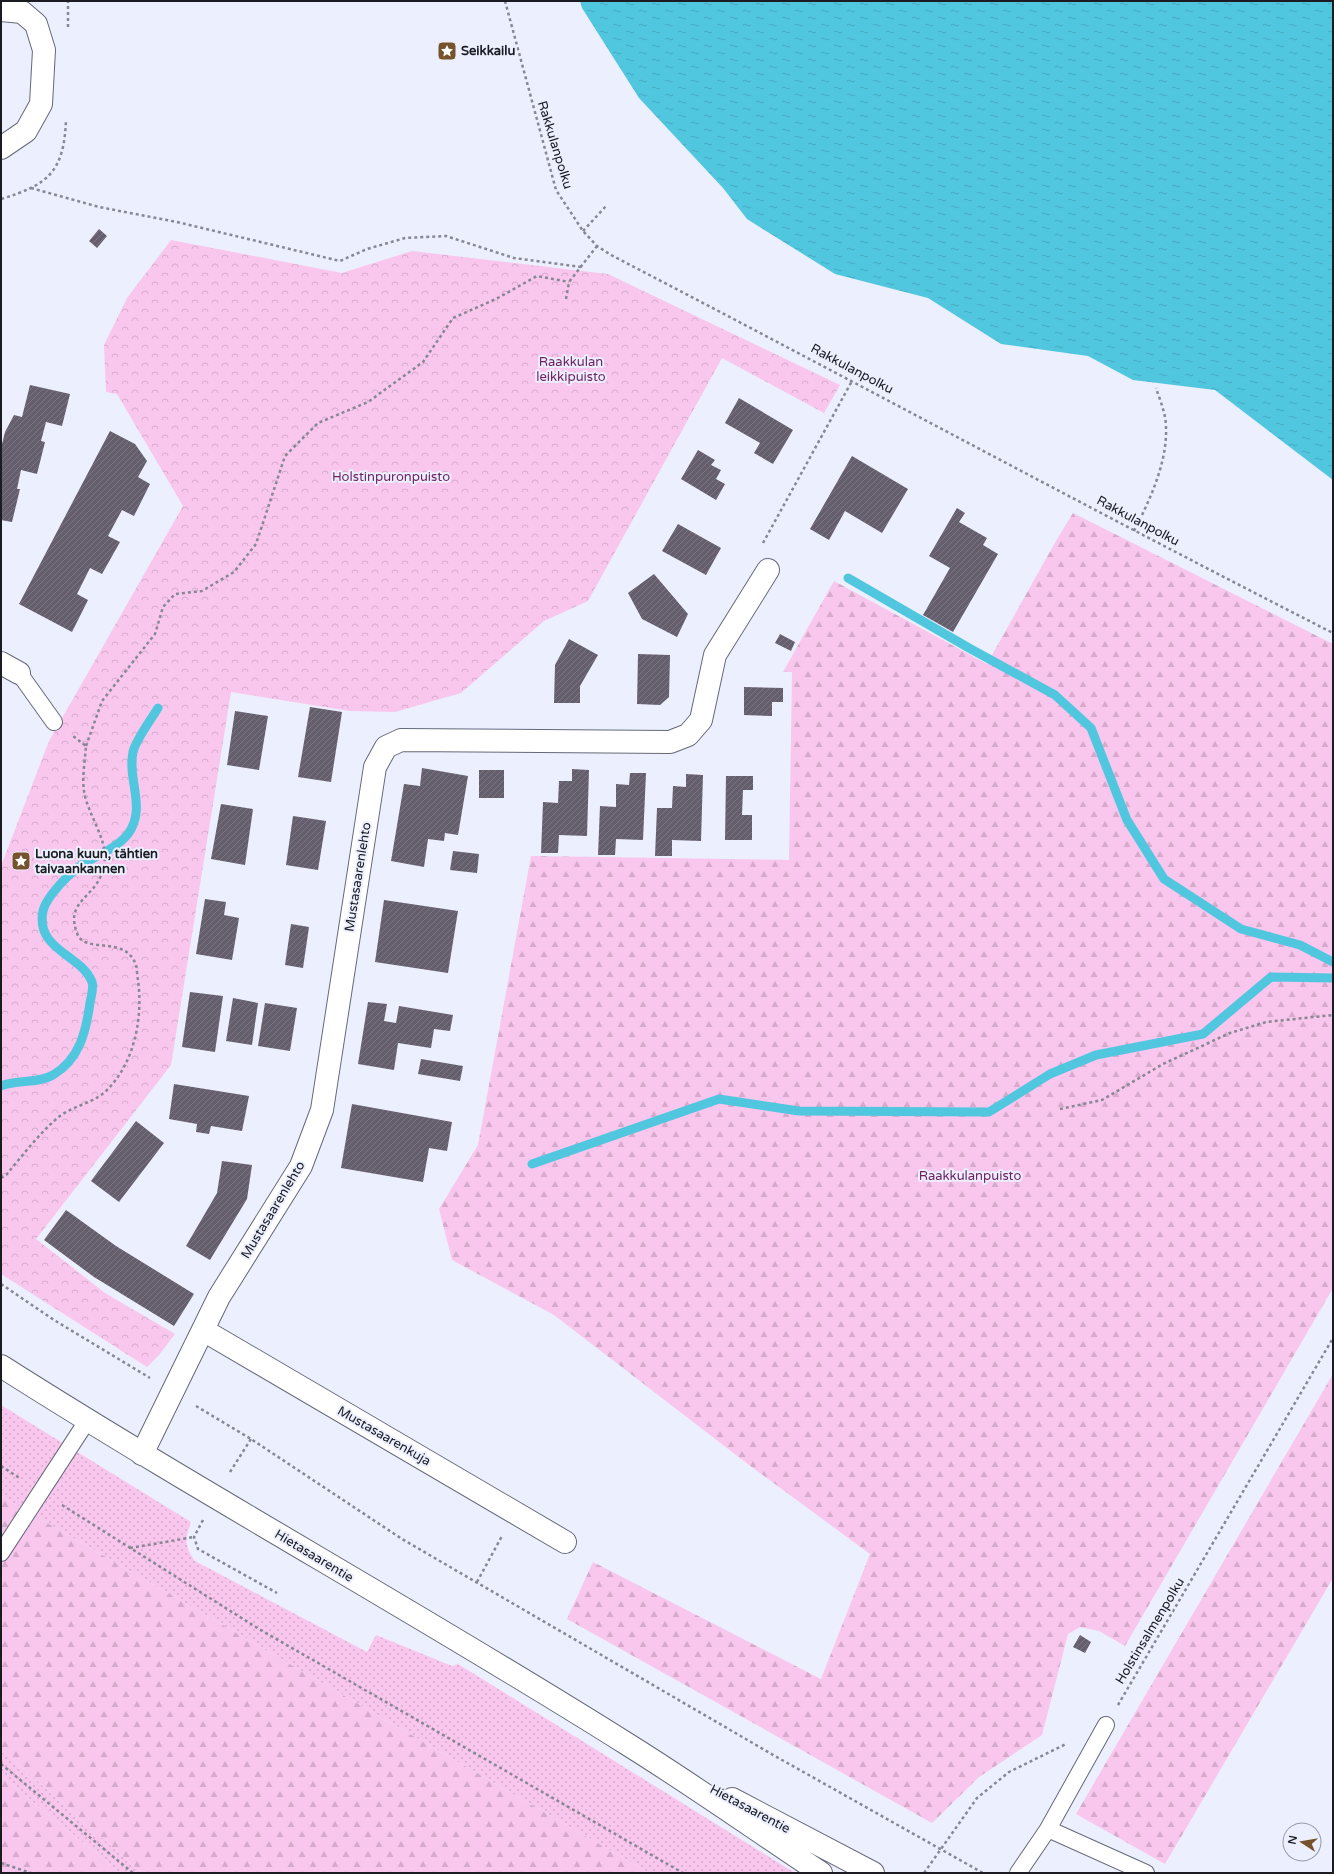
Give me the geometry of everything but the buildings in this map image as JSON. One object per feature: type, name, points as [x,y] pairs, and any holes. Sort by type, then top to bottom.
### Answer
[{"type":"street","points":[[1,10],[22,12],[36,24],[44,50],[41,104],[26,131],[1,148]]},
{"type":"street","name":"Mustasaarenlehto","points":[[142,1454],[220,1297],[301,1166],[322,1110],[375,767],[386,747],[401,740],[670,742],[688,735],[701,720],[716,655],[768,570]]},
{"type":"street","name":"Mustasaarenkuja","points":[[203,1330],[565,1542]]},
{"type":"street","name":"Hietasaarentie","points":[[1,1366],[87,1421],[628,1744],[821,1873]]},
{"type":"street","name":"Hietasaarentie","points":[[628,1744],[873,1873]]},
{"type":"lane","points":[[10,668],[54,722]]},
{"type":"lane","points":[[1,1553],[87,1421]]},
{"type":"lane","points":[[1018,1873],[1048,1829],[1106,1725]]},
{"type":"lane","points":[[1048,1829],[1146,1873]]},
{"type":"path","name":"Rakkulanpolku","points":[[504,1],[556,190],[583,231],[598,246],[610,255],[852,381],[1134,531],[1333,633]]},
{"type":"path","points":[[31,188],[99,207],[177,222],[340,261],[366,249],[405,238],[446,236],[514,258],[581,267]]},
{"type":"path","points":[[583,231],[607,205]]},
{"type":"path","points":[[566,299],[569,282],[598,246]]},
{"type":"path","points":[[1,1178],[7,1174],[60,1116],[95,1100],[108,1090],[126,1062],[134,1043],[139,1020],[139,989],[136,964],[126,952],[116,946],[91,944],[82,940],[77,934],[74,924],[76,909],[83,897],[97,883],[105,857],[84,791],[86,746],[102,701],[155,634],[163,607],[175,594],[202,591],[234,572],[256,544],[285,456],[318,423],[368,402],[422,362],[453,318],[496,299],[537,276],[569,282]]},
{"type":"path","points":[[768,570],[761,546],[852,381]]},
{"type":"path","points":[[1134,531],[1154,491],[1165,444],[1165,418],[1156,388]]},
{"type":"path","points":[[54,722],[86,746]]},
{"type":"path","points":[[1060,1109],[1102,1100],[1162,1064],[1230,1033],[1266,1022],[1333,1015]]},
{"type":"path","points":[[1,1284],[54,1320],[251,1439],[402,1539],[775,1756],[982,1873]]},
{"type":"path","name":"Holstinsalmenpolku","points":[[1106,1725],[1333,1338]]},
{"type":"path","points":[[1,1466],[259,1629],[683,1873]]},
{"type":"path","points":[[477,1582],[514,1512]]},
{"type":"path","points":[[130,1548],[194,1537]]},
{"type":"path","points":[[924,1873],[977,1798],[1009,1772],[1106,1725]]},
{"type":"path","points":[[1,1764],[133,1873]]},
{"type":"path","points":[[1,1863],[31,1873]]},
{"type":"green space","name":"Holstinpuronpuisto","points":[[171,240],[342,273],[412,251],[608,274],[840,385],[824,413],[722,358],[588,601],[544,621],[461,693],[395,712],[350,711],[231,692],[171,1065],[36,1239],[105,1293],[175,1334],[159,1355],[147,1367],[1,1274],[1,866],[49,741],[183,506],[117,394],[106,392],[104,345],[127,298]]},
{"type":"green space","name":"Raakkulanpuisto","points":[[1073,513],[1333,644],[1333,1288],[1125,1646],[1099,1631],[1080,1627],[1068,1634],[1042,1735],[979,1777],[932,1823],[567,1619],[593,1562],[821,1679],[870,1554],[753,1468],[554,1315],[452,1260],[439,1209],[478,1145],[531,856],[789,860],[792,672],[783,672],[834,581],[987,664]]},
{"type":"green space","points":[[1333,1374],[1333,1578],[1165,1864],[1076,1814]]},
{"type":"green space","points":[[1,1405],[191,1522],[187,1537],[187,1546],[195,1561],[367,1652],[376,1635],[452,1666],[458,1664],[795,1873],[649,1873],[1,1496]]},
{"type":"green space","points":[[1,1496],[649,1873],[142,1873],[1,1749]]},
{"type":"green space","points":[[1,1749],[142,1873],[120,1873],[1,1776]]},
{"type":"green space","points":[[1,1776],[120,1873],[1,1873]]},
{"type":"water","points":[[580,1],[1333,1],[1333,480],[1215,390],[1133,380],[1088,356],[1001,344],[928,298],[835,274],[747,219],[723,188],[639,98],[582,8]]},
{"type":"waterway","points":[[848,578],[969,648],[1055,695],[1091,728],[1127,820],[1164,879],[1241,929],[1300,945],[1333,962]]},
{"type":"waterway","points":[[1,1086],[40,1080],[53,1075],[70,1061],[80,1044],[84,1034],[93,984],[87,973],[52,943],[46,935],[42,924],[43,911],[45,905],[54,892],[72,872],[113,847],[128,834],[136,814],[132,773],[134,747],[158,708]]},
{"type":"waterway","points":[[532,1164],[719,1099],[799,1111],[989,1112],[1050,1074],[1096,1055],[1203,1034],[1271,977],[1333,978]]},
{"type":"place","name":"Seikkailu","points":[[447,51]]},
{"type":"place","name":"Luona kuun, tähtien taivaankannen","points":[[21,861]]},
{"type":"park label","name":"Raakkulan leikkipuisto","points":[[571,370]]}]
